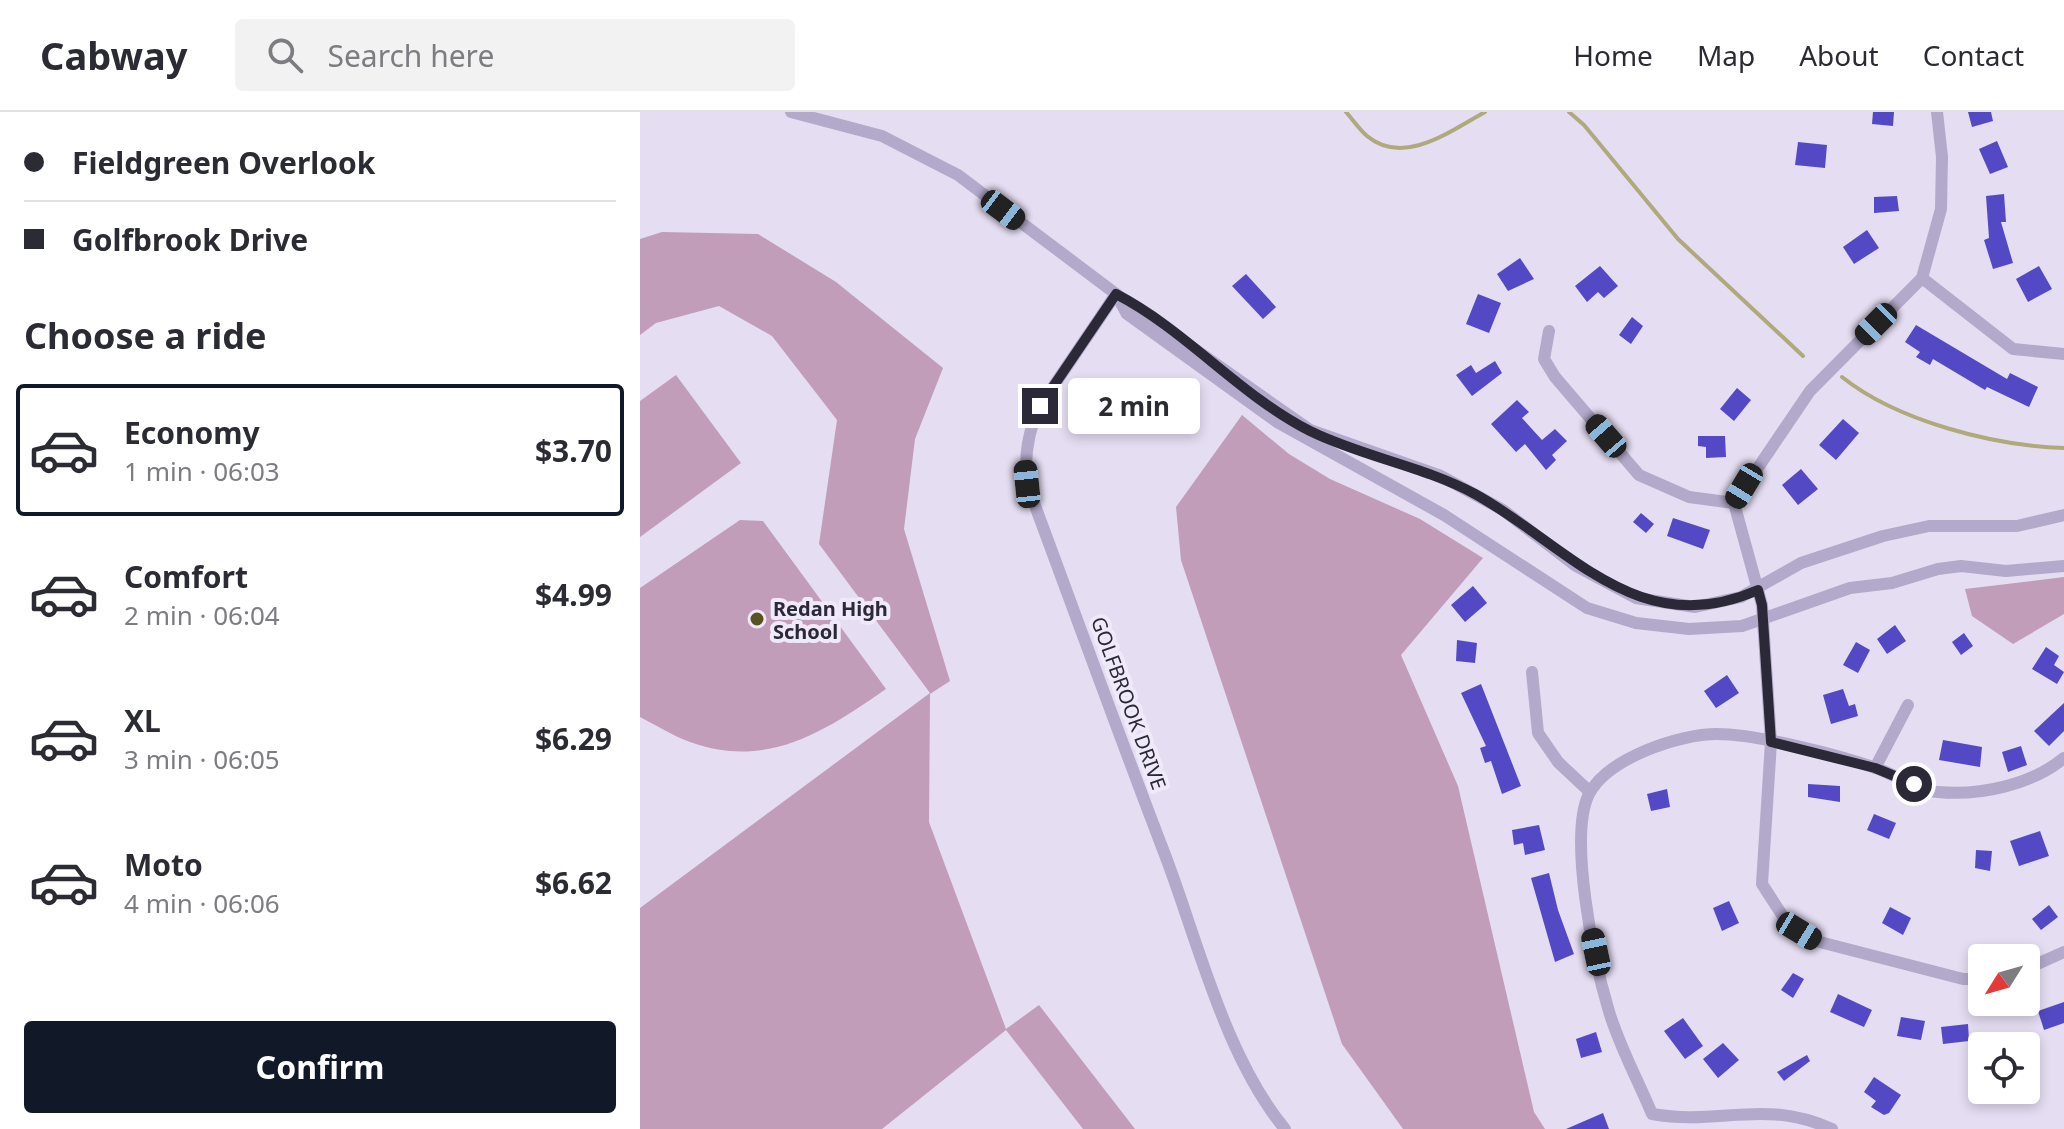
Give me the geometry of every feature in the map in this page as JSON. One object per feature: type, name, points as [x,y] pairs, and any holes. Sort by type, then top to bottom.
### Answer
[{"type":"street","points":[[791,112],[882,136],[958,175],[1116,294],[1310,430],[1441,476],[1503,510],[1576,566],[1636,598],[1695,607],[1741,597],[1801,563],[1883,536],[1929,526],[2017,526],[2064,515]]},
{"type":"street","points":[[1937,112],[1942,157],[1941,209],[1922,278],[1810,391],[1734,503],[1763,620],[1771,742],[1762,884],[1784,918],[1816,941],[1838,949],[1968,979]]},
{"type":"street","points":[[1922,278],[2013,349],[2064,354]]},
{"type":"street","points":[[1116,294],[1127,314],[1277,422],[1444,515],[1587,608],[1636,623],[1689,629],[1742,626],[1850,588],[1892,583],[1938,569],[1961,566],[2006,571],[2064,566]]},
{"type":"street","name":"GOLFBROOK DRIVE","points":[[1116,294],[1040,406],[1032,425],[1025,464],[1027,484],[1162,847],[1194,943],[1243,1060],[1272,1114],[1285,1129]]},
{"type":"street","points":[[1549,331],[1544,359],[1555,377],[1639,475],[1689,497],[1734,503]]},
{"type":"street","points":[[1532,672],[1538,733],[1558,762],[1590,792]]},
{"type":"street","points":[[1875,768],[1908,705]]},
{"type":"street","points":[[1832,1129],[1775,1112],[1675,1118],[1652,1114],[1608,1009],[1585,894],[1581,819],[1590,792],[1610,770],[1663,742],[1717,734],[1771,742],[1875,768],[1934,792],[1964,793],[2023,780],[2064,758]]},
{"type":"street","points":[[2040,963],[2064,952]]},
{"type":"shaded area","points":[[662,232],[758,234],[836,282],[943,368],[915,439],[904,529],[950,681],[930,694],[929,822],[1006,1029],[1039,1005],[1135,1129],[1083,1129],[1006,1030],[882,1129],[640,1129],[640,908],[930,693],[819,544],[837,420],[772,336],[719,306],[656,323],[640,335],[640,239]]},
{"type":"shaded area","points":[[676,375],[741,463],[640,537],[640,401]]},
{"type":"shaded area","points":[[1242,415],[1289,454],[1330,479],[1420,519],[1483,558],[1401,655],[1458,786],[1534,1112],[1545,1129],[1403,1129],[1342,1044],[1181,560],[1176,507]]},
{"type":"shaded area","points":[[740,520],[763,521],[886,689],[818,732],[770,749],[745,751],[690,742],[640,717],[640,588]]},
{"type":"shaded area","points":[[2064,577],[2064,614],[2013,644],[1972,616],[1965,589]]},
{"type":"building","points":[[1873,112],[1894,112],[1893,126],[1872,124]]},
{"type":"building","points":[[1968,112],[1991,112],[1993,121],[1972,127]]},
{"type":"building","points":[[1997,141],[2008,167],[1990,174],[1979,149]]},
{"type":"building","points":[[1798,142],[1827,145],[1825,168],[1795,165]]},
{"type":"building","points":[[2004,194],[2006,222],[2001,222],[2013,263],[1993,269],[1984,240],[1989,238],[1986,196]]},
{"type":"building","points":[[1897,196],[1899,211],[1874,213],[1874,197]]},
{"type":"building","points":[[1867,230],[1879,248],[1854,264],[1843,247]]},
{"type":"building","points":[[1520,258],[1534,279],[1508,291],[1497,274]]},
{"type":"building","points":[[1600,266],[1618,286],[1604,298],[1598,292],[1587,302],[1575,286]]},
{"type":"building","points":[[2039,266],[2052,289],[2028,302],[2016,279]]},
{"type":"building","points":[[1246,274],[1276,307],[1263,319],[1232,286]]},
{"type":"building","points":[[1478,294],[1501,303],[1489,333],[1466,324]]},
{"type":"building","points":[[1632,317],[1643,326],[1631,344],[1619,335]]},
{"type":"building","points":[[1916,325],[2007,379],[2010,373],[2038,387],[2029,407],[1987,387],[1985,390],[1933,359],[1930,365],[1916,357],[1920,352],[1905,342]]},
{"type":"building","points":[[1495,361],[1502,373],[1472,396],[1456,375],[1471,365],[1476,373]]},
{"type":"building","points":[[1737,388],[1751,400],[1734,421],[1720,409]]},
{"type":"building","points":[[1517,400],[1529,412],[1522,418],[1542,440],[1555,429],[1567,441],[1552,455],[1556,460],[1546,470],[1525,444],[1516,452],[1491,424]]},
{"type":"building","points":[[1843,419],[1859,433],[1836,460],[1819,445]]},
{"type":"building","points":[[1698,436],[1725,436],[1726,457],[1706,458],[1706,447],[1698,446]]},
{"type":"building","points":[[1801,469],[1818,489],[1798,505],[1782,485]]},
{"type":"building","points":[[1641,513],[1654,524],[1646,533],[1633,522]]},
{"type":"building","points":[[1673,518],[1710,530],[1703,549],[1667,536]]},
{"type":"building","points":[[1473,586],[1487,603],[1465,622],[1451,605]]},
{"type":"building","points":[[1895,625],[1906,641],[1887,654],[1877,639]]},
{"type":"building","points":[[1964,633],[1973,646],[1961,655],[1952,642]]},
{"type":"building","points":[[1457,640],[1477,643],[1475,663],[1456,661]]},
{"type":"building","points":[[1856,642],[1870,650],[1858,673],[1843,665]]},
{"type":"building","points":[[2046,647],[2059,656],[2054,665],[2064,672],[2057,684],[2032,669]]},
{"type":"building","points":[[1727,675],[1739,693],[1716,708],[1704,691]]},
{"type":"building","points":[[1481,684],[1521,786],[1502,794],[1491,761],[1485,763],[1480,748],[1486,746],[1461,693]]},
{"type":"building","points":[[1843,689],[1849,706],[1855,704],[1858,716],[1831,724],[1823,695]]},
{"type":"building","points":[[2064,703],[2064,731],[2049,746],[2034,731]]},
{"type":"building","points":[[1943,740],[1982,747],[1980,767],[1939,760]]},
{"type":"building","points":[[2021,746],[2027,765],[2008,772],[2002,752]]},
{"type":"building","points":[[1808,784],[1840,786],[1840,802],[1808,797]]},
{"type":"building","points":[[1667,789],[1670,807],[1651,811],[1647,794]]},
{"type":"building","points":[[1874,814],[1896,823],[1889,839],[1867,830]]},
{"type":"building","points":[[1539,825],[1545,850],[1525,855],[1523,843],[1514,845],[1512,830]]},
{"type":"building","points":[[2040,831],[2049,856],[2019,866],[2010,841]]},
{"type":"building","points":[[1976,850],[1992,851],[1990,871],[1975,868]]},
{"type":"building","points":[[1549,873],[1574,954],[1555,962],[1531,878]]},
{"type":"building","points":[[1729,901],[1739,923],[1722,931],[1713,908]]},
{"type":"building","points":[[2049,905],[2058,917],[2041,930],[2032,919]]},
{"type":"building","points":[[1890,907],[1911,918],[1903,935],[1882,923]]},
{"type":"building","points":[[1793,973],[1804,979],[1793,998],[1781,990]]},
{"type":"building","points":[[1838,994],[1872,1010],[1864,1027],[1830,1012]]},
{"type":"building","points":[[2064,1002],[2064,1023],[2044,1030],[2040,1010]]},
{"type":"building","points":[[1901,1017],[1925,1021],[1921,1040],[1897,1036]]},
{"type":"building","points":[[1683,1018],[1703,1046],[1685,1059],[1664,1031]]},
{"type":"building","points":[[1968,1024],[1968,1041],[1943,1044],[1941,1027]]},
{"type":"building","points":[[1596,1032],[1602,1052],[1581,1058],[1576,1039]]},
{"type":"building","points":[[1723,1043],[1739,1060],[1718,1078],[1703,1059]]},
{"type":"building","points":[[1807,1055],[1810,1061],[1784,1081],[1777,1072]]},
{"type":"building","points":[[1874,1077],[1901,1095],[1889,1113],[1884,1115],[1871,1107],[1876,1101],[1864,1092]]},
{"type":"building","points":[[1603,1113],[1609,1129],[1566,1129]]},
{"type":"waterway","points":[[1346,112],[1367,136],[1381,145],[1396,148],[1412,147],[1443,136],[1485,112]]},
{"type":"waterway","points":[[1569,112],[1584,125],[1678,239],[1803,356]]},
{"type":"waterway","points":[[1842,377],[1890,406],[1947,428],[2008,442],[2064,448]]},
{"type":"place","name":"Redan High School","points":[[757,619]]},
{"type":"route","points":[[1040,406],[1116,294],[1133,303],[1261,399],[1310,430],[1371,454],[1441,476],[1503,510],[1576,566],[1636,598],[1695,607],[1758,590],[1762,605],[1771,742],[1875,768],[1914,784]]}]
